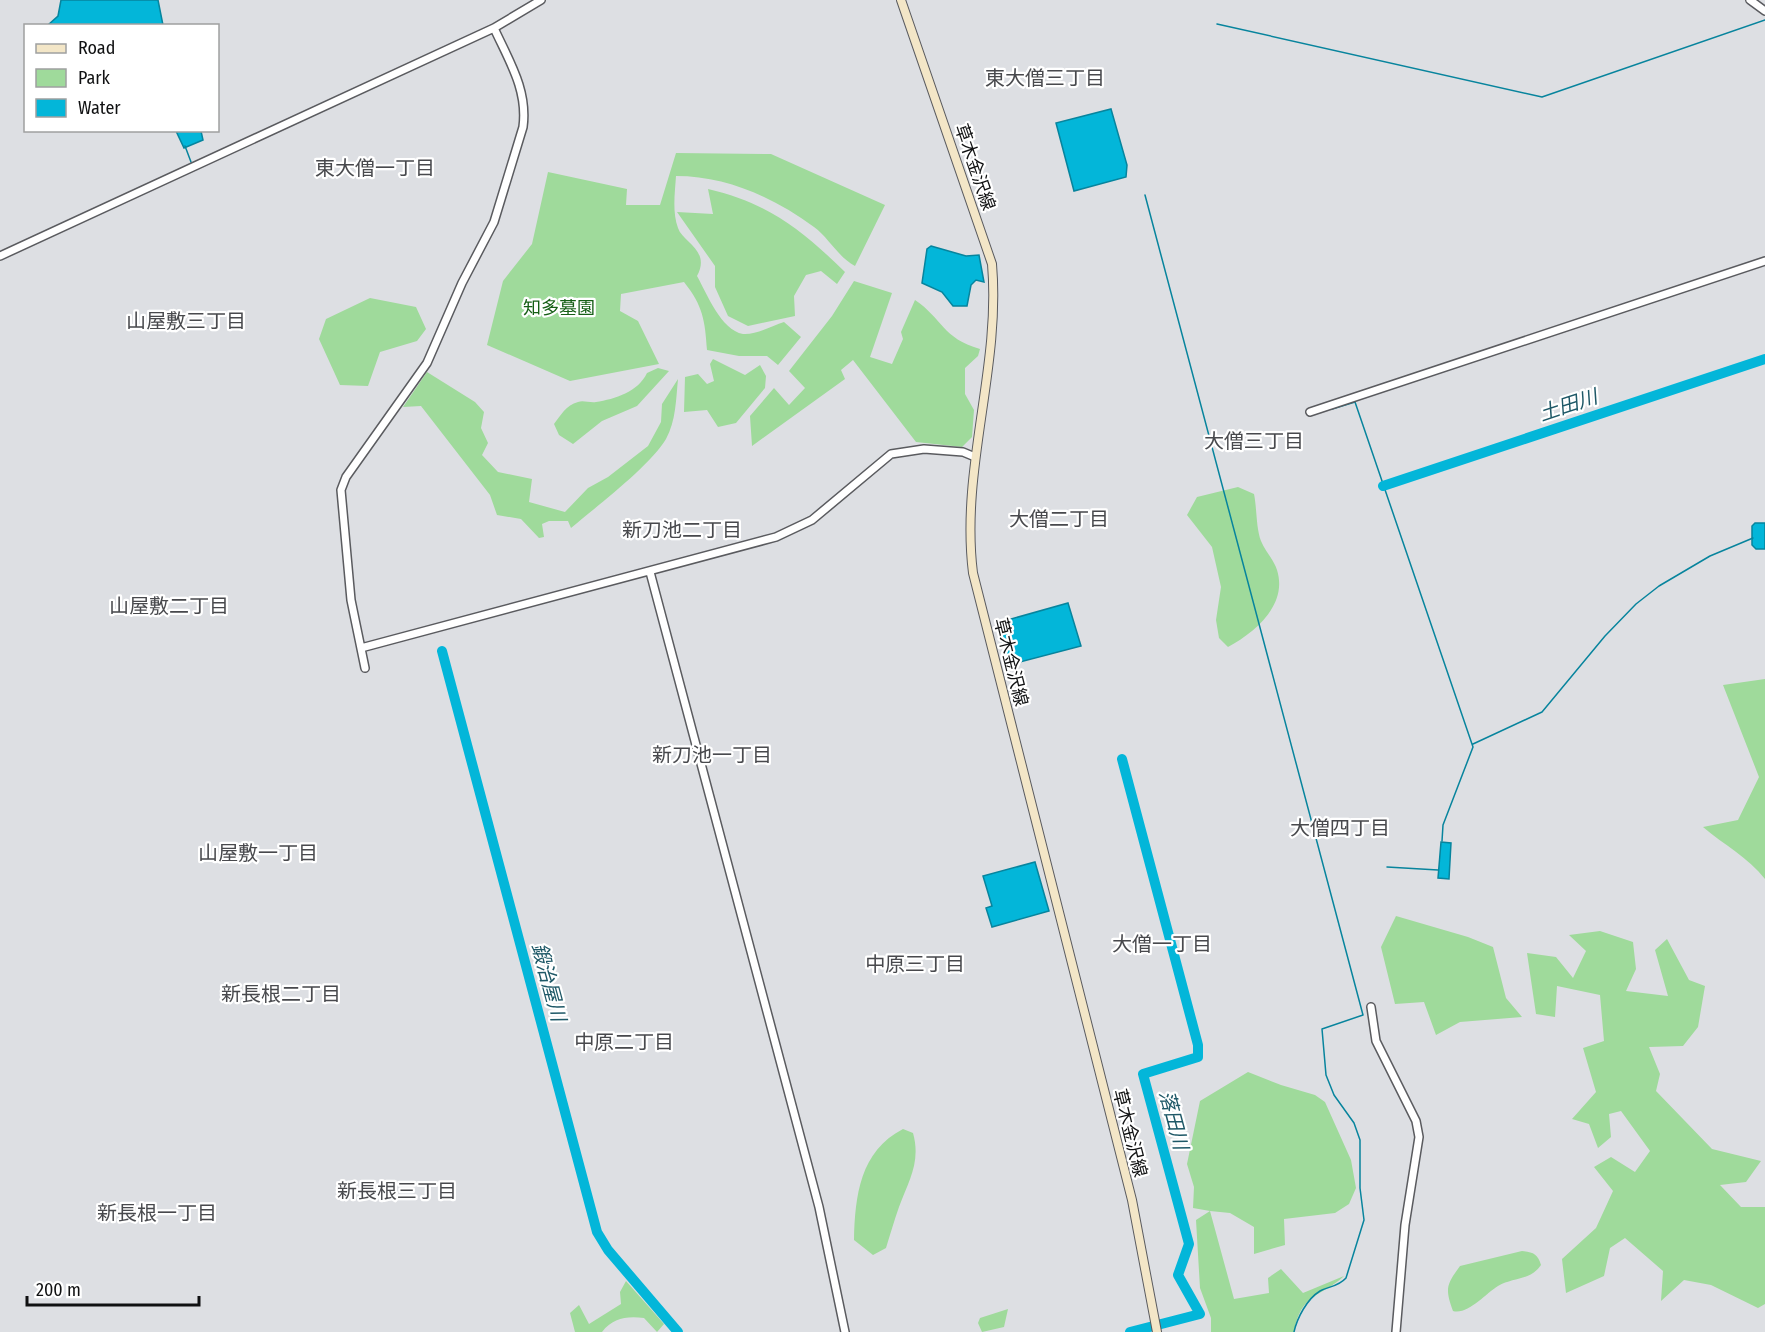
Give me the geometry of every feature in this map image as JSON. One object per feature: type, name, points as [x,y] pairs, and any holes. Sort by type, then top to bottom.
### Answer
[{"type":"main road","name":"草木金沢線","points":[[902,0],[992,264],[995,302],[969,513],[973,573],[1132,1200],[1157,1332]]},
{"type":"street","points":[[0,256],[494,27],[541,0]]},
{"type":"street","points":[[1750,0],[1765,11]]},
{"type":"street","points":[[365,668],[351,600],[341,490],[346,477],[427,363],[462,283],[494,222],[526,111],[524,96],[494,27]]},
{"type":"street","points":[[1310,412],[1765,261]]},
{"type":"street","points":[[361,648],[776,537],[812,520],[891,454],[924,449],[963,452],[975,457]]},
{"type":"street","points":[[650,572],[819,1207],[845,1332]]},
{"type":"street","points":[[1371,1007],[1374,1037],[1386,1066],[1416,1121],[1419,1137],[1405,1225],[1395,1332]]},
{"type":"green space","name":"知多墓園","points":[[676,153],[771,154],[885,205],[855,266],[814,227],[782,206],[731,184],[676,176],[674,209],[676,222],[681,233],[698,253],[701,260],[697,276],[721,319],[735,331],[743,334],[759,332],[784,322],[801,337],[778,365],[767,356],[739,356],[707,350],[702,314],[684,282],[621,294],[620,311],[638,321],[659,364],[570,381],[487,345],[503,281],[532,244],[548,172],[627,189],[626,205],[660,205]]},
{"type":"green space","points":[[708,189],[749,202],[799,231],[845,272],[837,284],[821,271],[806,275],[794,296],[795,316],[748,326],[728,316],[715,287],[715,266],[677,212],[713,214]]},
{"type":"green space","points":[[854,281],[892,293],[870,357],[892,364],[903,339],[901,332],[915,300],[932,314],[950,334],[967,345],[980,349],[978,356],[965,368],[965,394],[974,410],[972,437],[962,447],[916,442],[853,360],[841,370],[845,379],[752,446],[750,416],[774,388],[789,405],[805,388],[789,371],[832,316]]},
{"type":"green space","points":[[370,298],[416,307],[426,329],[417,341],[380,352],[368,386],[340,385],[319,339],[326,319]]},
{"type":"green space","points":[[713,359],[745,375],[760,365],[766,376],[765,388],[736,423],[718,427],[707,410],[684,412],[685,377],[698,374],[707,384],[714,381],[710,364]]},
{"type":"green space","points":[[658,368],[669,371],[637,406],[602,421],[573,444],[559,435],[554,424],[570,405],[580,401],[594,402],[618,397],[632,390],[647,373]]},
{"type":"green space","points":[[427,372],[475,402],[484,412],[481,428],[488,443],[482,455],[498,472],[532,479],[529,502],[565,512],[588,488],[608,477],[648,446],[661,422],[662,404],[678,379],[672,425],[659,449],[622,485],[571,528],[568,521],[549,521],[542,524],[544,537],[539,538],[521,519],[497,515],[490,495],[421,406],[403,407]]},
{"type":"green space","points":[[1238,487],[1254,494],[1259,536],[1276,566],[1279,583],[1278,595],[1267,616],[1249,634],[1228,647],[1219,638],[1216,620],[1221,587],[1212,547],[1187,515],[1197,497]]},
{"type":"green space","points":[[1765,679],[1765,879],[1743,858],[1703,827],[1738,820],[1759,777],[1723,685]]},
{"type":"green space","points":[[1396,916],[1468,937],[1493,947],[1506,998],[1522,1017],[1460,1022],[1436,1035],[1424,1002],[1395,1004],[1381,947]]},
{"type":"green space","points":[[1600,931],[1633,942],[1636,969],[1626,991],[1668,996],[1655,950],[1667,939],[1689,980],[1705,986],[1698,1027],[1683,1046],[1649,1047],[1660,1074],[1656,1091],[1712,1149],[1761,1161],[1746,1182],[1720,1185],[1741,1207],[1765,1207],[1765,1304],[1758,1308],[1711,1285],[1684,1280],[1661,1301],[1663,1271],[1625,1238],[1610,1248],[1604,1276],[1566,1293],[1562,1259],[1596,1228],[1613,1191],[1594,1167],[1611,1157],[1635,1172],[1650,1151],[1621,1111],[1609,1114],[1611,1137],[1598,1148],[1589,1124],[1572,1119],[1596,1092],[1583,1048],[1604,1041],[1600,995],[1557,986],[1555,1017],[1536,1014],[1527,953],[1556,957],[1573,978],[1586,951],[1569,935]]},
{"type":"green space","points":[[1248,1072],[1315,1095],[1325,1102],[1351,1160],[1356,1188],[1349,1204],[1335,1213],[1284,1219],[1285,1245],[1254,1254],[1254,1227],[1230,1213],[1193,1208],[1194,1187],[1187,1164],[1200,1101]]},
{"type":"green space","points":[[903,1129],[913,1133],[916,1153],[913,1171],[886,1248],[873,1255],[854,1240],[859,1191],[869,1162],[877,1149]]},
{"type":"green space","points":[[1210,1211],[1234,1299],[1269,1293],[1268,1278],[1281,1269],[1303,1293],[1344,1276],[1307,1302],[1297,1319],[1294,1332],[1211,1332],[1211,1318],[1200,1288],[1196,1220]]},
{"type":"green space","points":[[1522,1251],[1537,1256],[1541,1265],[1537,1270],[1532,1274],[1498,1286],[1465,1310],[1453,1311],[1448,1287],[1460,1266]]},
{"type":"green space","points":[[626,1281],[664,1324],[657,1332],[644,1318],[631,1317],[615,1321],[602,1332],[575,1332],[570,1313],[579,1305],[589,1324],[621,1304],[620,1292]]},
{"type":"green space","points":[[1008,1309],[1004,1327],[982,1332],[978,1323],[980,1318]]},
{"type":"water","points":[[61,0],[158,0],[163,24],[49,24],[58,16]]},
{"type":"water","points":[[1111,109],[1127,165],[1126,177],[1074,191],[1056,123]]},
{"type":"water","points":[[176,132],[201,132],[203,140],[184,148]]},
{"type":"water","points":[[931,246],[966,256],[979,255],[984,282],[976,280],[971,285],[967,306],[953,306],[942,292],[922,283],[927,249]]},
{"type":"water","points":[[1755,523],[1765,523],[1765,549],[1756,549],[1752,545],[1752,526]]},
{"type":"water","points":[[1068,603],[1081,646],[1008,665],[997,623]]},
{"type":"water","points":[[1441,842],[1451,843],[1449,879],[1438,878]]},
{"type":"water","points":[[1035,862],[1049,911],[992,927],[986,908],[992,906],[983,876]]},
{"type":"waterway","points":[[1217,24],[1542,97],[1765,20]]},
{"type":"waterway","points":[[185,146],[191,162]]},
{"type":"waterway","points":[[1145,195],[1363,1015],[1322,1029],[1326,1075],[1334,1095],[1354,1123],[1360,1140],[1360,1188],[1364,1220],[1346,1278],[1337,1285],[1320,1291],[1311,1299],[1300,1315],[1294,1332]]},
{"type":"waterway","name":"土田川","points":[[1383,486],[1765,359]]},
{"type":"waterway","points":[[1332,409],[1355,402],[1473,747],[1443,825],[1442,841]]},
{"type":"waterway","points":[[1473,744],[1542,712],[1605,636],[1636,604],[1659,586],[1710,556],[1753,538]]},
{"type":"waterway","name":"鍛治屋川","points":[[442,651],[597,1232],[608,1250],[678,1332]]},
{"type":"waterway","name":"落田川","points":[[1122,759],[1198,1045],[1198,1057],[1143,1074],[1189,1244],[1178,1275],[1200,1314],[1130,1332]]},
{"type":"waterway","points":[[1387,867],[1438,870]]},
{"type":"district","name":"東大僧三丁目","points":[[1045,78]]},
{"type":"district","name":"東大僧一丁目","points":[[375,168]]},
{"type":"district","name":"山屋敷三丁目","points":[[186,321]]},
{"type":"district","name":"大僧三丁目","points":[[1254,441]]},
{"type":"district","name":"大僧二丁目","points":[[1059,519]]},
{"type":"district","name":"新刀池二丁目","points":[[682,530]]},
{"type":"district","name":"山屋敷二丁目","points":[[169,606]]},
{"type":"district","name":"新刀池一丁目","points":[[712,755]]},
{"type":"district","name":"大僧四丁目","points":[[1340,828]]},
{"type":"district","name":"山屋敷一丁目","points":[[258,853]]},
{"type":"district","name":"大僧一丁目","points":[[1162,944]]},
{"type":"district","name":"中原三丁目","points":[[915,964]]},
{"type":"district","name":"新長根二丁目","points":[[281,994]]},
{"type":"district","name":"中原二丁目","points":[[624,1042]]},
{"type":"district","name":"新長根三丁目","points":[[397,1191]]},
{"type":"district","name":"新長根一丁目","points":[[157,1213]]}]
